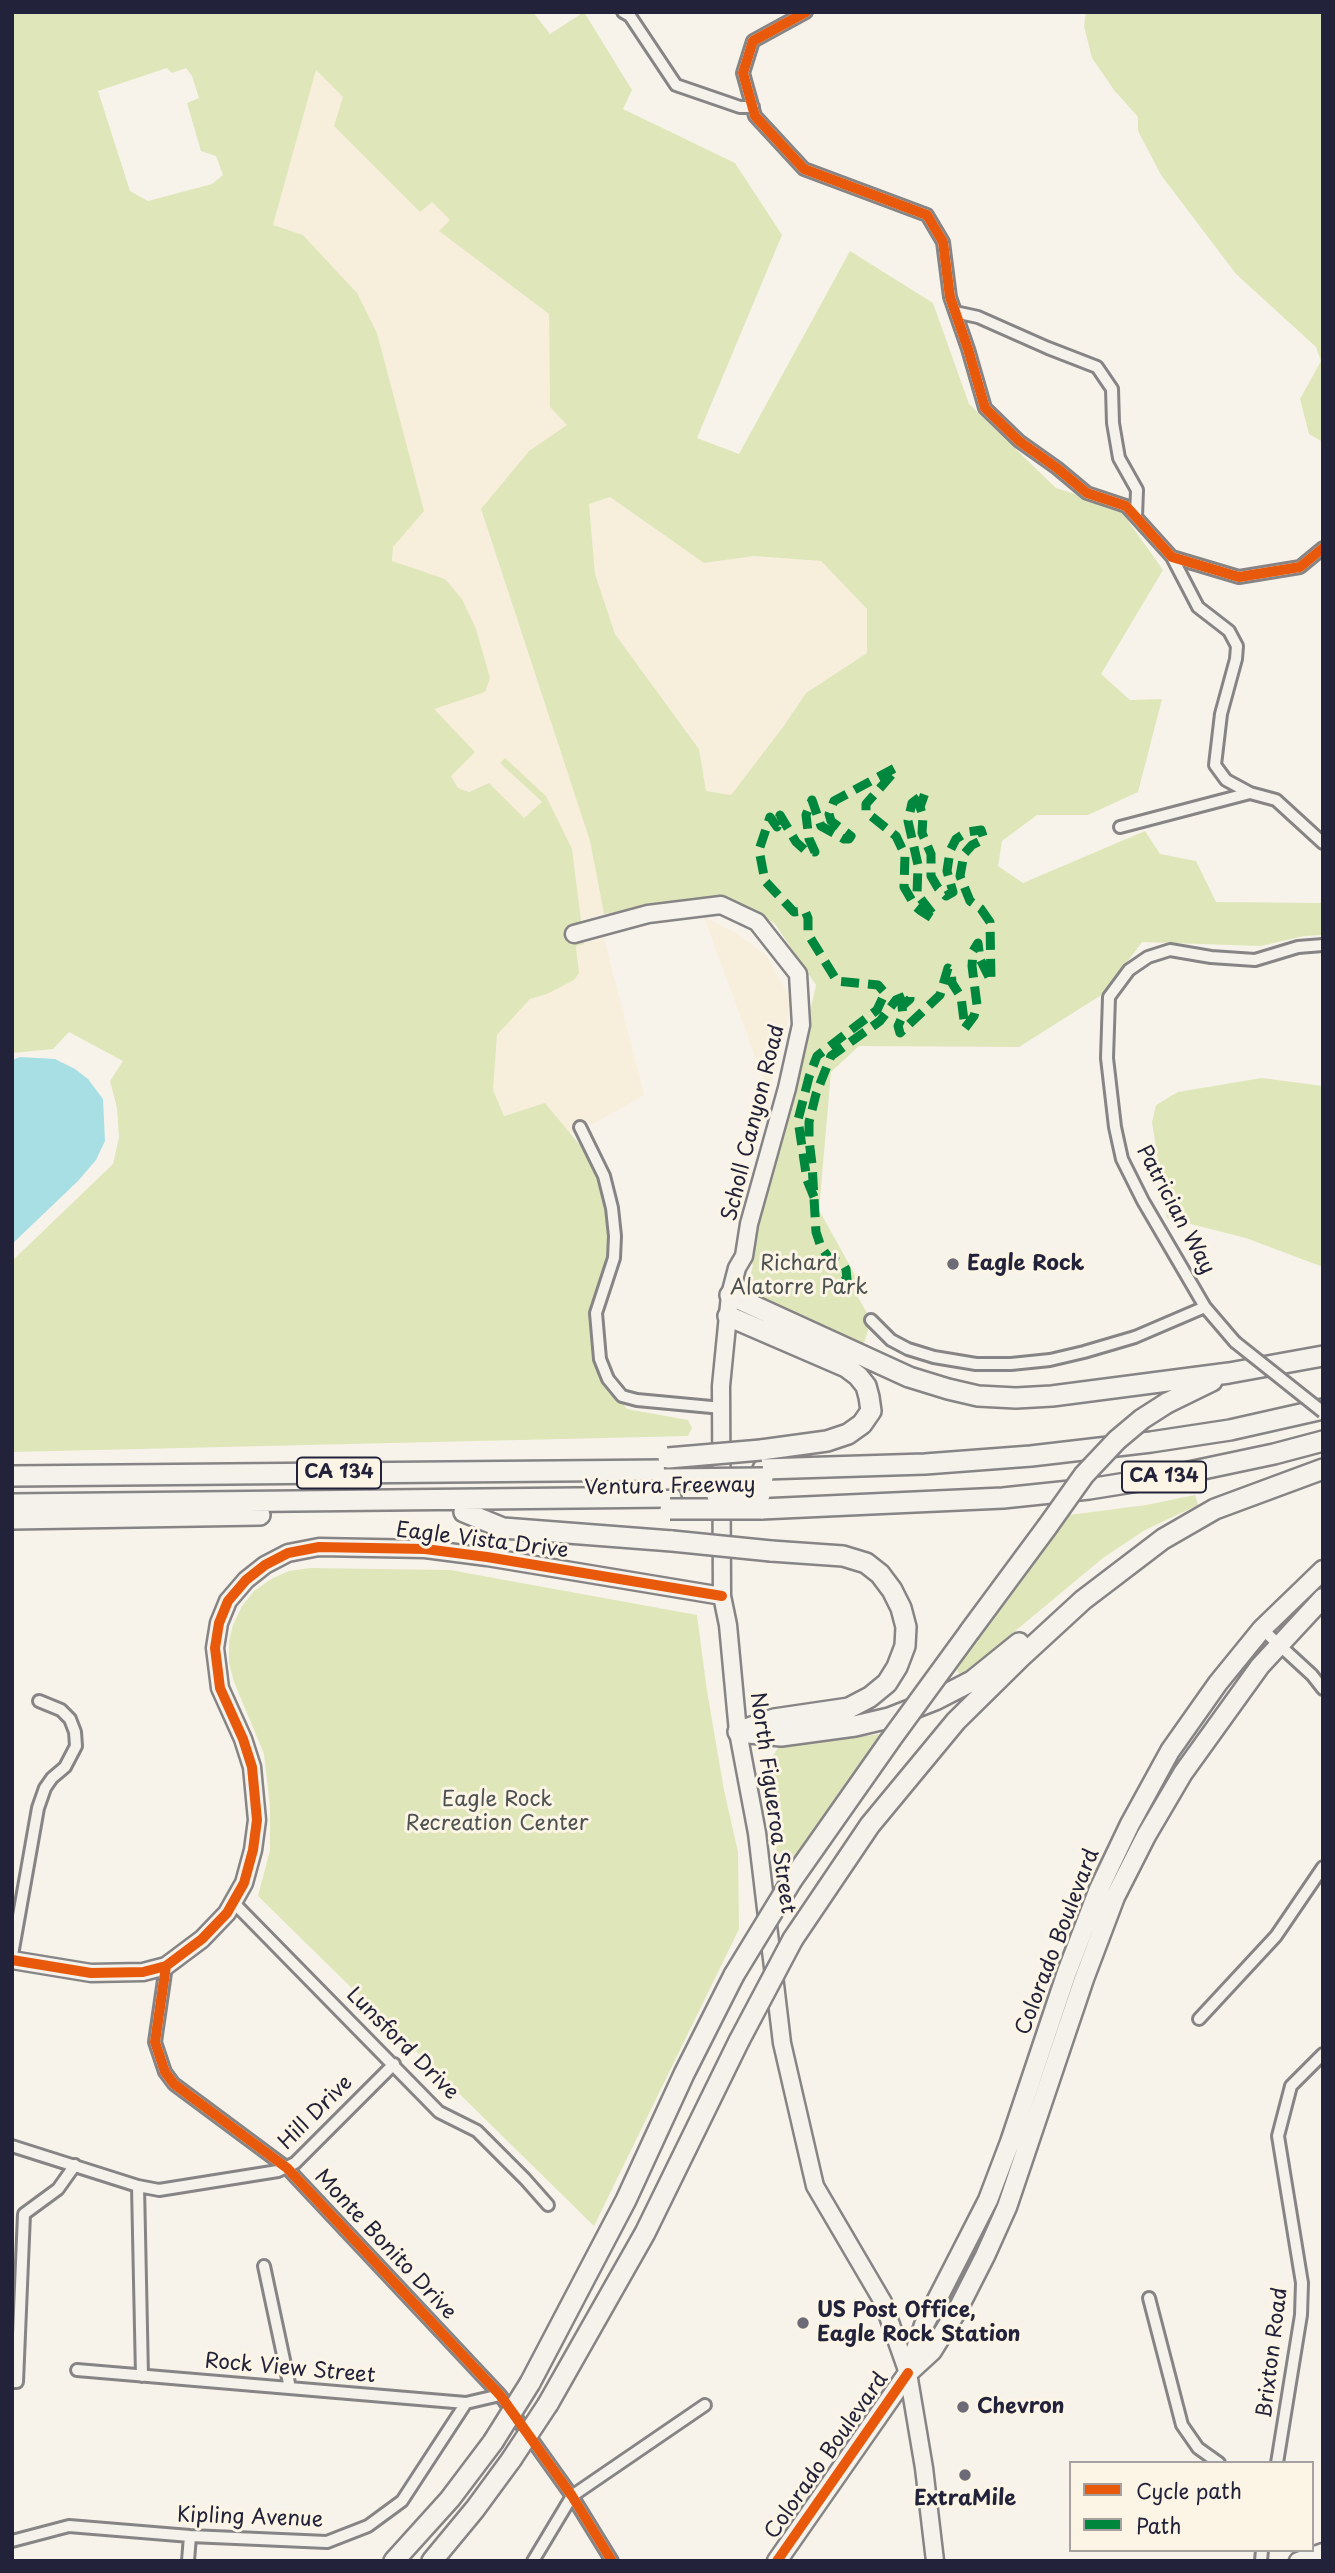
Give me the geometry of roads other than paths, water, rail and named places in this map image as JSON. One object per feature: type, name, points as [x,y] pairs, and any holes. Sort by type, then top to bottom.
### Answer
[{"type":"highway","points":[[730,1296],[909,1377],[948,1390],[978,1396],[1052,1396],[1229,1373],[1323,1356]]},
{"type":"highway","points":[[12,1504],[762,1480],[827,1441],[848,1434],[862,1424],[871,1411],[866,1386],[858,1376],[846,1367],[728,1317]]},
{"type":"highway","points":[[394,2561],[450,2499],[493,2442],[530,2383],[626,2200],[684,2074],[734,1975],[792,1880],[1084,1475],[1116,1440],[1142,1419],[1167,1403],[1229,1373]]},
{"type":"highway","name":"Ventura Freeway","points":[[12,1519],[464,1512],[668,1482],[762,1480],[1031,1456],[1151,1442],[1230,1430],[1323,1411]]},
{"type":"highway","name":"Ventura Freeway","points":[[762,1480],[1003,1498],[1089,1489],[1170,1476],[1323,1441]]},
{"type":"highway","points":[[738,1732],[781,1736],[855,1726],[889,1718],[935,1700],[972,1681],[1095,1583],[1163,1539],[1215,1509],[1323,1469]]},
{"type":"highway","name":"CA 134","points":[[12,1476],[519,1471],[668,1482]]},
{"type":"highway","points":[[12,1487],[762,1480]]},
{"type":"highway","points":[[464,1512],[503,1528],[843,1556],[866,1563],[880,1574],[901,1608],[906,1627],[905,1646],[887,1683],[870,1698],[849,1708],[774,1719],[738,1732]]},
{"type":"highway","points":[[432,2561],[475,2509],[548,2404],[645,2233],[739,2041],[793,1939],[870,1825],[956,1721],[1021,1657],[1083,1600],[1163,1539]]},
{"type":"main road","name":"Colorado Boulevard","points":[[777,2561],[908,2373],[932,2351],[958,2309],[1007,2207],[1084,1979],[1107,1893],[1130,1824],[1194,1716],[1236,1660],[1262,1629],[1323,1570]]},
{"type":"main road","name":"Colorado Boulevard","points":[[908,2373],[924,2325],[988,2200],[1067,1972],[1107,1893],[1146,1836],[1174,1787],[1260,1666],[1323,1598]]},
{"type":"main road","points":[[1157,1775],[1174,1787]]},
{"type":"main road","points":[[988,2200],[1007,2207]]},
{"type":"street","points":[[623,12],[630,16],[676,85],[740,107],[753,107]]},
{"type":"street","points":[[806,12],[753,41],[743,73],[755,116],[804,169],[927,215],[943,242],[950,297],[985,408],[1019,441],[1087,493],[1126,506],[1172,557],[1198,607],[1229,631],[1237,646],[1237,659],[1221,715],[1215,765],[1226,780],[1250,793],[1276,800],[1323,843]]},
{"type":"street","points":[[955,312],[978,317],[1097,367],[1112,389],[1113,423],[1119,458],[1137,490],[1136,517]]},
{"type":"street","points":[[1172,557],[1239,577],[1300,567],[1323,548]]},
{"type":"street","points":[[1119,827],[1250,793]]},
{"type":"street","name":"Scholl Canyon Road","points":[[574,934],[649,914],[721,905],[757,922],[798,974],[801,1025],[787,1088],[749,1224],[744,1256],[737,1268],[730,1296],[721,1386],[722,1408]]},
{"type":"street","name":"Patrician Way","points":[[1323,945],[1298,947],[1255,960],[1210,957],[1170,950],[1148,957],[1129,970],[1109,997],[1107,1058],[1115,1127],[1122,1159],[1143,1201],[1205,1307],[1236,1342],[1323,1411]]},
{"type":"street","points":[[580,1127],[604,1176],[612,1208],[614,1258],[596,1313],[600,1359],[608,1379],[622,1396],[637,1400],[722,1408]]},
{"type":"street","points":[[871,1320],[891,1340],[908,1349],[934,1357],[976,1364],[1011,1364],[1050,1360],[1084,1352],[1135,1336],[1205,1307]]},
{"type":"street","name":"North Figueroa Street","points":[[722,1408],[722,1596],[728,1625],[738,1732],[757,1833],[782,2043],[816,2186],[883,2302],[908,2373],[924,2468],[935,2561]]},
{"type":"street","name":"Eagle Vista Drive","points":[[12,1957],[92,1973],[143,1972],[166,1966],[202,1939],[227,1913],[244,1883],[253,1850],[257,1819],[252,1767],[243,1739],[220,1688],[215,1648],[219,1623],[228,1601],[246,1580],[265,1565],[288,1553],[319,1547],[425,1549],[722,1596]]},
{"type":"street","points":[[1262,1629],[1312,1675],[1323,1689]]},
{"type":"street","points":[[12,1957],[38,1808],[45,1788],[65,1767],[76,1746],[70,1719],[61,1710],[39,1701]]},
{"type":"street","points":[[1199,2019],[1276,1936],[1323,1867]]},
{"type":"street","name":"Lunsford Drive","points":[[233,1902],[444,2116],[477,2131],[548,2205]]},
{"type":"street","name":"Monte Bonito Drive","points":[[166,1966],[155,2042],[165,2072],[174,2084],[287,2168],[500,2395],[572,2496],[612,2561]]},
{"type":"street","name":"Brixton Road","points":[[1277,2461],[1301,2315],[1302,2283],[1278,2136],[1291,2086],[1323,2054]]},
{"type":"street","name":"Hill Drive","points":[[12,2146],[138,2186],[159,2190],[287,2168],[394,2064]]},
{"type":"street","points":[[12,2382],[17,2382],[24,2214],[58,2189],[75,2165]]},
{"type":"street","points":[[138,2186],[142,2376]]},
{"type":"street","points":[[264,2266],[290,2388]]},
{"type":"street","points":[[1149,2298],[1182,2426],[1198,2448],[1216,2461]]},
{"type":"street","name":"Rock View Street","points":[[77,2370],[466,2403],[500,2395]]},
{"type":"street","name":"Kipling Avenue","points":[[12,2541],[69,2526],[190,2536],[327,2542],[368,2526],[402,2501],[466,2403]]},
{"type":"street","points":[[533,2561],[572,2496],[705,2405]]},
{"type":"street","points":[[188,2561],[190,2536]]},
{"type":"street","points":[[1298,2561],[1322,2553]]},
{"type":"water","points":[[20,1057],[55,1059],[88,1079],[103,1099],[105,1141],[96,1160],[78,1181],[12,1244],[12,1060]]},
{"type":"place","name":"Eagle Rock","points":[[953,1264]]},
{"type":"place","name":"US Post Office, Eagle Rock Station","points":[[803,2323]]},
{"type":"place","name":"Chevron","points":[[963,2407]]},
{"type":"place","name":"ExtraMile","points":[[965,2475]]},
{"type":"park label","name":"Richard Alatorre Park","points":[[799,1276]]},
{"type":"park label","name":"Eagle Rock Recreation Center","points":[[497,1812]]}]
